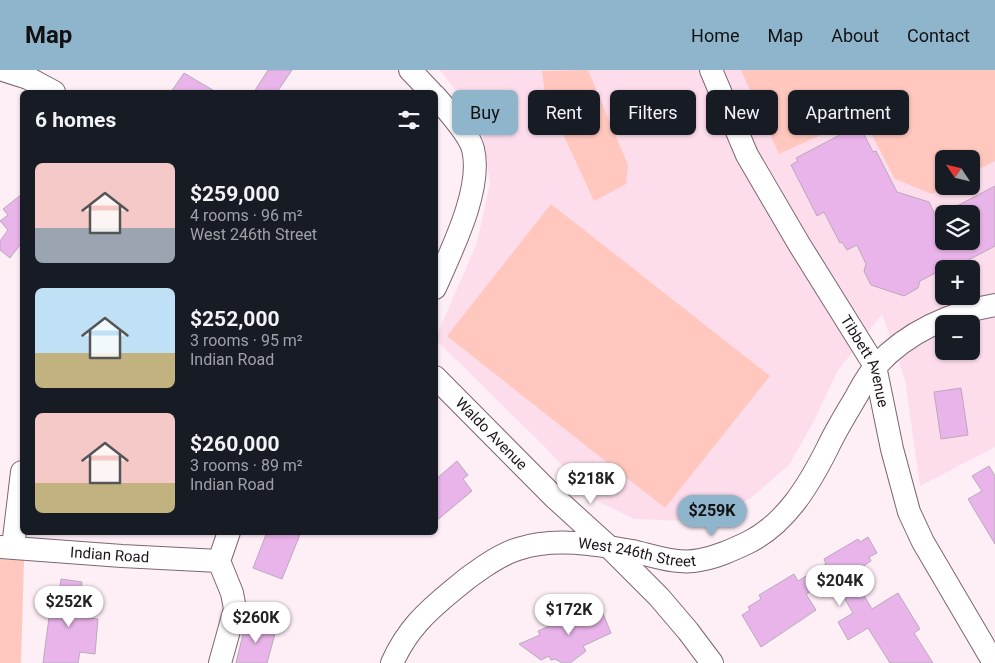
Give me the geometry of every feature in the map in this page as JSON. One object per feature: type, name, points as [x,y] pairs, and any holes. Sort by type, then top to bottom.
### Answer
[{"type":"street","points":[[3,70],[28,78],[50,90]]},
{"type":"street","points":[[410,70],[430,90]]},
{"type":"street","name":"Tibbett Avenue","points":[[711,70],[747,155],[804,252],[875,366],[892,449],[909,512],[923,542],[994,663]]},
{"type":"street","points":[[438,99],[455,118],[473,148],[474,179],[465,217],[438,281]]},
{"type":"street","name":"West 246th Street","points":[[392,663],[400,645],[415,623],[459,584],[487,564],[517,549],[544,543],[571,542],[609,547],[674,560],[699,560],[721,554],[750,542],[774,524],[798,500],[875,366],[891,350],[943,320],[975,308],[995,305]]},
{"type":"street","name":"Waldo Avenue","points":[[438,381],[554,497],[609,547],[659,597],[712,663]]},
{"type":"street","points":[[7,547],[20,482]]},
{"type":"street","points":[[220,663],[235,609],[232,593],[219,561],[228,535]]},
{"type":"street","name":"Indian Road","points":[[7,547],[219,561]]},
{"type":"shaded area","points":[[440,70],[995,70],[995,447],[920,486],[905,380],[882,314],[837,372],[814,421],[789,465],[750,499],[685,521],[634,519],[595,500],[543,445],[438,342],[438,332],[477,243],[490,183],[483,135],[518,135],[518,90],[455,90]]},
{"type":"shaded area","points":[[588,70],[596,90],[544,90],[542,71]]},
{"type":"shaded area","points":[[741,70],[995,70],[995,161],[980,168],[980,150],[935,150],[935,192],[932,194],[895,179],[872,135],[909,135],[909,90],[788,90],[788,135],[820,135],[779,154],[770,135],[778,135],[778,90],[750,90]]},
{"type":"shaded area","points":[[600,98],[610,122],[610,135],[615,135],[628,165],[626,184],[594,201],[563,135],[600,135]]},
{"type":"shaded area","points":[[551,204],[770,376],[665,508],[447,336]]},
{"type":"shaded area","points":[[0,559],[24,560],[21,663],[0,663]]},
{"type":"building","points":[[268,70],[292,70],[278,90],[255,90]]},
{"type":"building","points":[[184,73],[213,90],[172,90]]},
{"type":"building","points":[[840,135],[864,135],[873,152],[876,151],[897,192],[929,202],[935,215],[935,250],[980,250],[980,205],[959,205],[995,186],[995,246],[968,260],[935,260],[935,273],[920,281],[918,288],[904,296],[871,285],[864,271],[866,264],[857,245],[847,250],[842,242],[840,243],[824,212],[817,216],[791,165],[798,161],[796,158]]},
{"type":"building","points":[[20,196],[20,245],[10,258],[0,250],[0,241],[8,230],[0,221],[8,215],[3,209]]},
{"type":"building","points":[[961,388],[968,435],[941,439],[934,392]]},
{"type":"building","points":[[457,461],[468,475],[463,479],[472,491],[438,519],[438,477]]},
{"type":"building","points":[[989,466],[995,476],[995,544],[968,499],[982,491],[972,476]]},
{"type":"building","points":[[266,535],[300,535],[282,579],[253,568]]},
{"type":"building","points":[[868,537],[877,553],[869,557],[871,561],[851,574],[872,609],[898,593],[920,629],[914,633],[933,663],[890,663],[868,628],[848,640],[838,622],[853,613],[833,579],[806,594],[816,610],[761,647],[742,615],[750,610],[748,607],[761,599],[759,595],[794,574],[798,581],[826,564],[824,559],[858,539],[860,542]]},
{"type":"building","points":[[61,579],[82,582],[79,605],[83,609],[83,617],[98,619],[95,654],[80,652],[78,663],[43,663],[50,610],[52,610],[52,604],[58,605]]},
{"type":"building","points":[[599,604],[611,633],[583,646],[586,651],[570,663],[562,663],[555,659],[551,660],[549,656],[541,660],[519,644],[540,635],[538,631]]},
{"type":"building","points":[[246,622],[276,630],[267,663],[236,663]]}]
